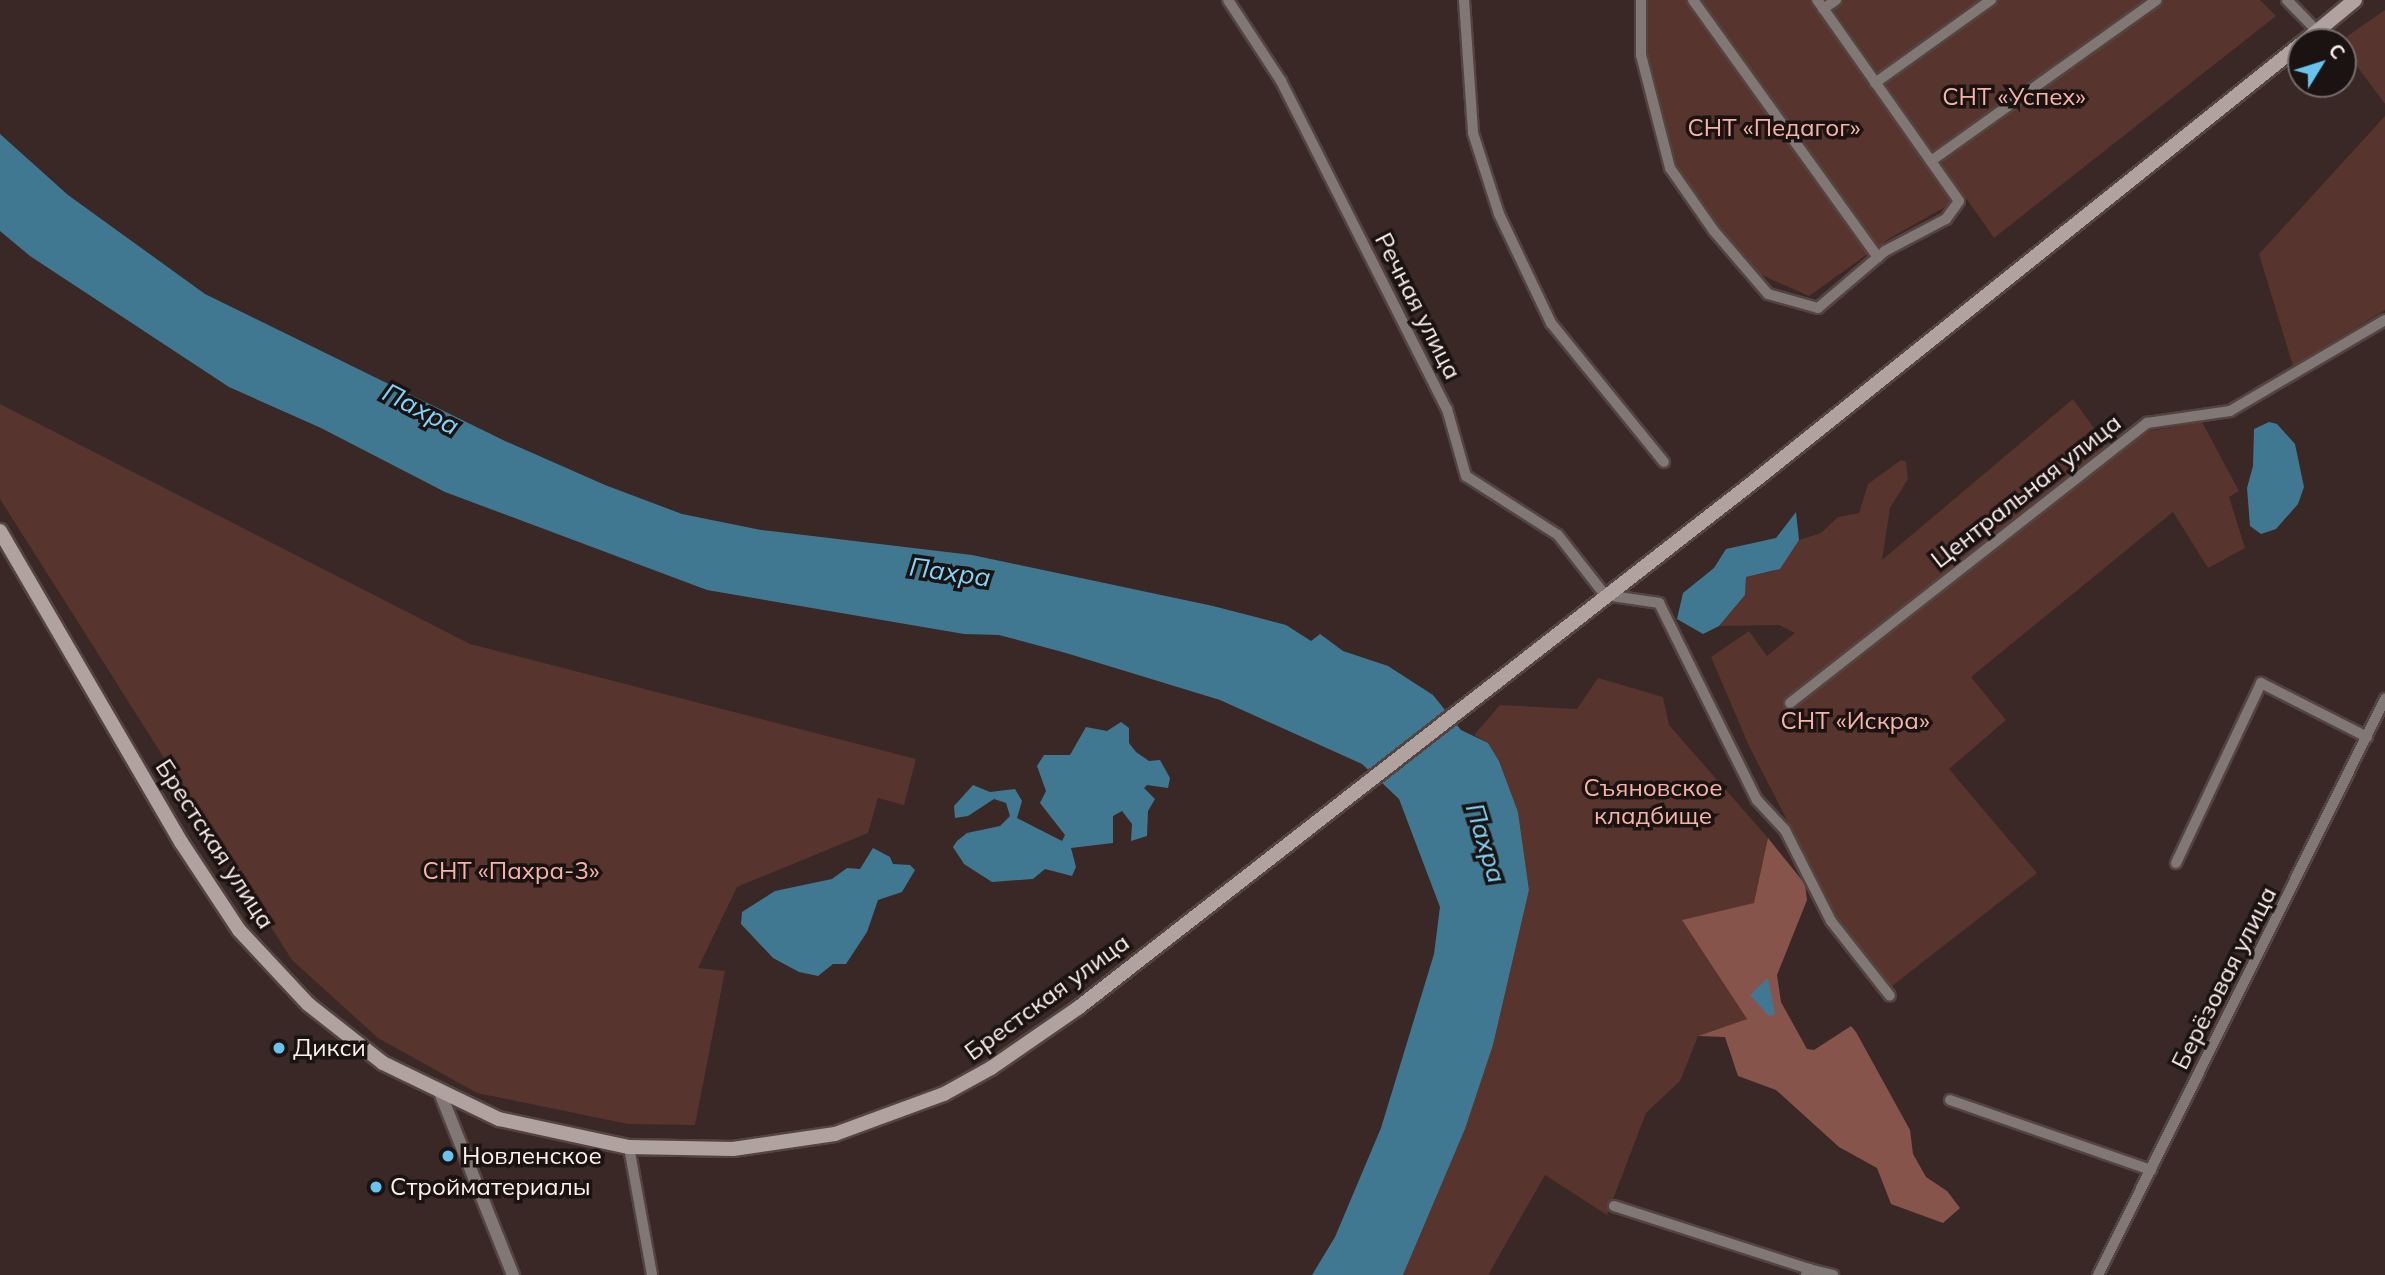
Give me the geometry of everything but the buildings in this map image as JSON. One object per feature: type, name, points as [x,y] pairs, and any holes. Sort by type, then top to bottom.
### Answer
[{"type":"main road","name":"Брестская улица","points":[[2322,28],[2355,0]]},
{"type":"main road","name":"Брестская улица","points":[[0,531],[181,842],[239,930],[275,971],[345,1035],[383,1063],[441,1095],[529,1128],[629,1147],[733,1149],[784,1143],[871,1124],[944,1094],[1038,1036],[1297,838],[2287,55]]},
{"type":"street","name":"Речная улица","points":[[1228,0],[1281,81],[1447,409],[1466,476],[1558,535],[1605,595]]},
{"type":"street","points":[[1465,0],[1473,133],[1499,214],[1551,323],[1664,462]]},
{"type":"street","points":[[1641,0],[1641,55],[1670,168],[1768,294],[1818,307],[1878,257],[1946,219],[1959,201],[1820,4],[1836,0]]},
{"type":"street","points":[[1693,0],[1878,257]]},
{"type":"street","points":[[1875,83],[1991,0]]},
{"type":"street","points":[[1931,161],[2157,0]]},
{"type":"street","points":[[2287,0],[2313,28]]},
{"type":"street","name":"Центральная улица","points":[[1790,703],[2147,423],[2230,411],[2385,320]]},
{"type":"street","points":[[1605,595],[1659,603],[1757,800],[1785,830],[1831,921],[1890,996]]},
{"type":"street","points":[[2176,863],[2260,683],[2367,737]]},
{"type":"street","name":"Берёзовая улица","points":[[2098,1275],[2385,699]]},
{"type":"street","points":[[441,1095],[513,1275]]},
{"type":"street","points":[[1950,1100],[2151,1170]]},
{"type":"street","points":[[629,1147],[652,1275]]},
{"type":"street","points":[[1614,1206],[1807,1272],[1833,1275]]},
{"type":"green space","name":"СНТ «Педагог»","points":[[1645,0],[1809,0],[1954,202],[1890,238],[1809,296],[1757,273],[1672,165],[1645,58]]},
{"type":"green space","name":"СНТ «Успех»","points":[[1827,0],[2260,0],[2276,16],[1994,238]]},
{"type":"green space","points":[[2385,10],[2385,104],[2357,66],[2357,29]]},
{"type":"green space","points":[[2385,116],[2385,310],[2293,366],[2259,254]]},
{"type":"green space","name":"СНТ «Искра»","points":[[2073,399],[2114,456],[2149,431],[2202,422],[2239,491],[2229,497],[2245,548],[2208,568],[2173,512],[1971,677],[2006,720],[1949,769],[2037,873],[1892,986],[1840,923],[1749,746],[1711,657],[1749,631],[1767,656],[1795,633],[1779,625],[1719,626],[1745,595],[1746,577],[1774,571],[1799,540],[1821,533],[1838,517],[1859,513],[1868,484],[1901,460],[1906,462],[1908,479],[1890,508],[1882,560]]},
{"type":"green space","name":"СНТ «Пахра-3»","points":[[0,404],[470,644],[916,759],[904,805],[878,798],[868,833],[737,887],[698,968],[725,971],[695,1125],[628,1124],[477,1093],[378,1038],[292,960],[0,499]]},
{"type":"green space","name":"Съяновское кладбище","points":[[1598,678],[1663,697],[1669,725],[1768,838],[1755,903],[1683,920],[1747,1019],[1698,1036],[1680,1081],[1646,1113],[1607,1215],[1545,1175],[1488,1275],[1403,1275],[1465,1129],[1493,1045],[1529,890],[1518,812],[1499,761],[1488,743],[1474,735],[1500,705],[1577,709]]},
{"type":"shaded area","points":[[1768,838],[1805,884],[1807,900],[1777,975],[1781,1002],[1807,1049],[1814,1050],[1851,1026],[1856,1032],[1910,1130],[1913,1154],[1926,1177],[1947,1191],[1960,1208],[1943,1223],[1891,1204],[1877,1168],[1839,1147],[1776,1090],[1738,1076],[1725,1037],[1698,1036],[1747,1019],[1682,920],[1754,903]]},
{"type":"water","name":"Пахра","points":[[0,134],[68,195],[205,294],[505,441],[605,485],[682,514],[761,530],[972,555],[1213,606],[1286,625],[1311,641],[1320,634],[1343,651],[1388,666],[1433,695],[1461,730],[1488,743],[1499,761],[1518,812],[1529,890],[1493,1045],[1465,1129],[1403,1275],[1312,1275],[1335,1237],[1381,1128],[1434,954],[1440,907],[1399,799],[1362,764],[1220,700],[1066,653],[999,635],[964,634],[707,590],[445,492],[321,428],[229,387],[30,256],[0,231]]},
{"type":"water","points":[[2269,422],[2277,424],[2295,444],[2304,487],[2298,504],[2276,529],[2261,534],[2250,526],[2247,488],[2253,466],[2254,429]]},
{"type":"water","points":[[1796,512],[1799,540],[1780,569],[1746,577],[1745,595],[1719,626],[1703,634],[1677,619],[1683,593],[1714,568],[1726,549],[1776,538]]},
{"type":"water","points":[[1121,722],[1129,728],[1129,743],[1136,752],[1149,761],[1160,760],[1170,778],[1168,788],[1147,785],[1144,788],[1155,799],[1148,811],[1147,836],[1131,841],[1132,824],[1122,811],[1113,816],[1113,843],[1071,848],[1076,867],[1072,876],[1045,869],[1033,879],[992,882],[964,864],[953,847],[957,841],[967,833],[1000,826],[1010,816],[1006,803],[994,799],[968,816],[955,818],[954,806],[973,785],[990,792],[1015,789],[1022,801],[1017,818],[1062,841],[1065,835],[1040,803],[1046,791],[1037,766],[1044,755],[1070,755],[1086,727],[1107,731]]},
{"type":"water","points":[[873,848],[890,857],[893,864],[910,865],[915,870],[902,892],[878,900],[867,932],[846,964],[833,964],[818,976],[799,972],[773,958],[741,924],[742,912],[775,891],[832,879],[847,868],[860,869]]},
{"type":"water","points":[[1768,978],[1775,1014],[1769,1016],[1750,995]]},
{"type":"place","name":"Дикси","points":[[279,1048]]},
{"type":"place","name":"Новленское","points":[[448,1156]]},
{"type":"place","name":"Стройматериалы","points":[[376,1187]]}]
